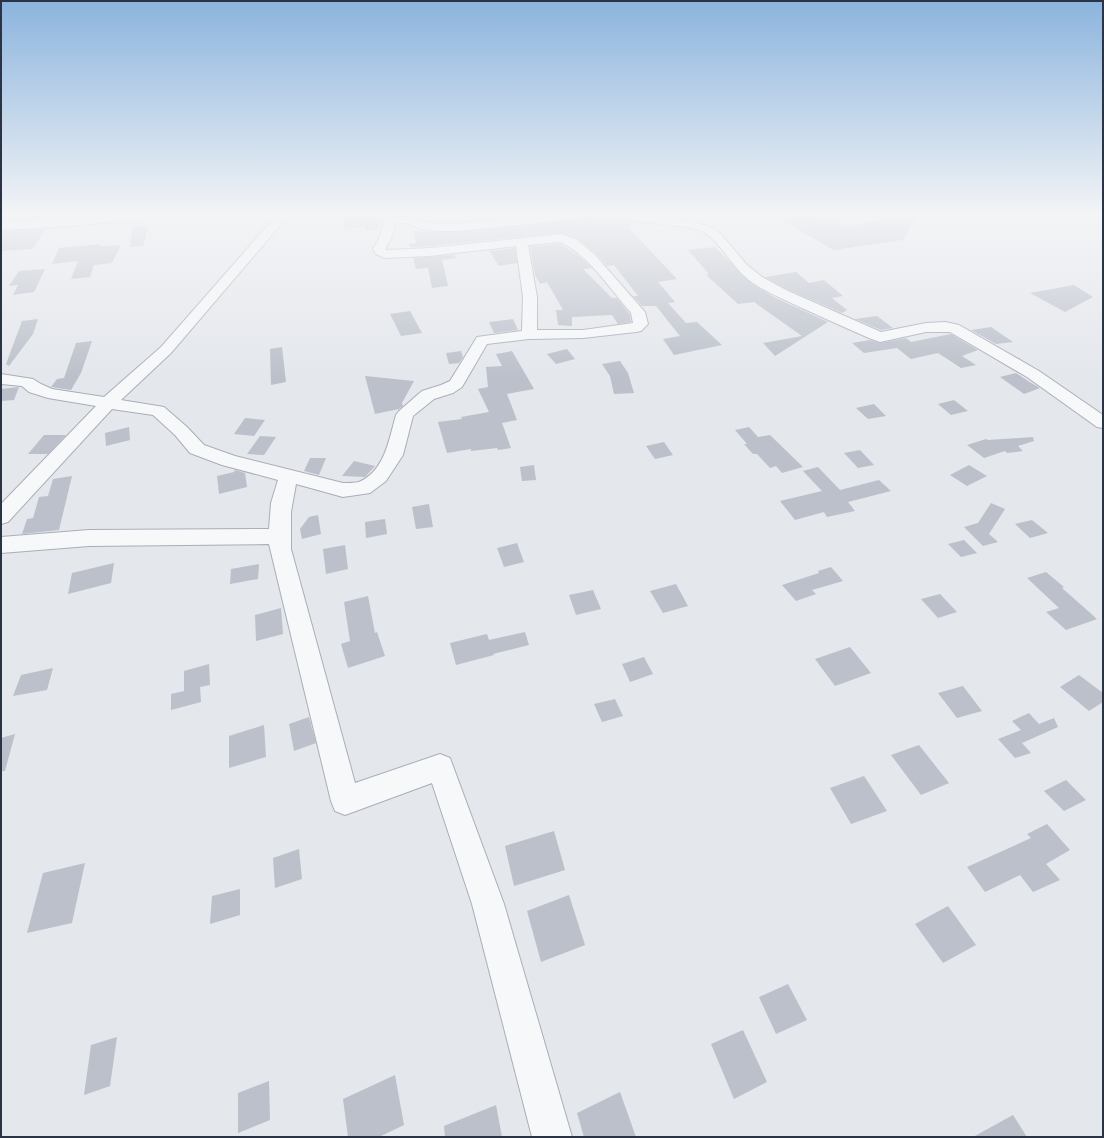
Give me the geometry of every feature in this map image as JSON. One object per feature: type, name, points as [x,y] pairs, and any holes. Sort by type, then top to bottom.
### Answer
[{"type":"street","points":[[1,517],[108,403],[166,350],[236,269]]},
{"type":"street","points":[[526,269],[530,297],[529,335]]},
{"type":"street","points":[[1,379],[27,382],[35,388],[48,393],[129,405],[158,411],[181,431],[197,450],[229,461],[343,490],[362,488],[378,477],[394,455],[405,415],[428,395],[447,389],[456,384],[482,340],[529,335],[583,334],[636,328],[641,324],[638,312],[601,269]]},
{"type":"street","points":[[745,269],[757,280],[783,294],[880,337],[925,327],[945,326],[954,328],[1034,374],[1103,423]]},
{"type":"street","points":[[289,476],[283,490],[280,549],[345,801],[440,767],[488,904],[552,1137]]},
{"type":"street","points":[[1,545],[89,538],[280,536]]},
{"type":"building","points":[[45,269],[34,292],[13,295],[18,285],[9,286],[19,271]]},
{"type":"building","points":[[75,269],[93,269],[90,277],[71,279]]},
{"type":"building","points":[[428,269],[444,269],[448,286],[432,288]]},
{"type":"building","points":[[534,269],[583,269],[612,298],[617,298],[630,315],[631,322],[618,324],[612,315],[572,317],[572,326],[558,325],[556,310],[563,310],[547,282],[540,284],[535,275]]},
{"type":"building","points":[[617,269],[668,269],[677,279],[658,282],[675,302],[668,303],[686,323],[697,322],[722,345],[674,355],[663,339],[680,336],[656,306],[642,306],[633,296],[638,296]]},
{"type":"building","points":[[705,269],[737,269],[752,284],[776,298],[828,322],[775,356],[763,343],[802,336],[754,302],[738,304],[706,275],[709,274]]},
{"type":"building","points":[[796,272],[809,283],[824,280],[843,296],[832,298],[847,310],[842,313],[789,290],[765,277]]},
{"type":"building","points":[[1074,285],[1093,297],[1065,312],[1030,293]]},
{"type":"building","points":[[410,311],[422,333],[401,336],[390,314]]},
{"type":"building","points":[[877,316],[893,328],[881,330],[855,319]]},
{"type":"building","points":[[38,319],[33,334],[9,366],[6,364],[22,321]]},
{"type":"building","points":[[513,319],[518,330],[494,333],[489,322]]},
{"type":"building","points":[[991,327],[1013,342],[996,344],[971,330]]},
{"type":"building","points":[[951,334],[978,350],[962,356],[976,365],[961,368],[938,353],[911,359],[897,348],[864,353],[852,343],[870,340],[880,343],[906,338],[911,342]]},
{"type":"building","points":[[92,341],[81,373],[71,390],[51,387],[57,379],[64,378],[76,343]]},
{"type":"building","points":[[282,347],[286,382],[271,385],[270,349]]},
{"type":"building","points":[[567,349],[575,359],[556,364],[547,354]]},
{"type":"building","points":[[461,351],[463,357],[459,363],[449,364],[446,353]]},
{"type":"building","points":[[512,351],[534,389],[507,394],[517,420],[502,423],[511,448],[471,451],[471,449],[447,453],[438,422],[462,419],[461,417],[489,412],[478,389],[488,387],[486,367],[502,366],[496,354]]},
{"type":"building","points":[[620,361],[628,373],[634,393],[614,394],[610,376],[602,364]]},
{"type":"building","points":[[1016,373],[1040,388],[1024,394],[1000,377]]},
{"type":"building","points":[[365,376],[414,381],[402,403],[403,406],[399,409],[375,414]]},
{"type":"building","points":[[19,387],[14,400],[1,401],[1,389]]},
{"type":"building","points":[[954,400],[968,411],[951,415],[938,404]]},
{"type":"building","points":[[874,404],[886,416],[868,419],[856,408]]},
{"type":"building","points":[[245,418],[265,420],[254,436],[234,434]]},
{"type":"building","points":[[129,427],[130,440],[106,446],[105,433]]},
{"type":"building","points":[[749,427],[758,437],[770,435],[803,467],[782,473],[776,466],[770,468],[757,454],[753,454],[735,430]]},
{"type":"building","points":[[44,435],[66,435],[48,454],[28,454]]},
{"type":"building","points":[[260,436],[276,437],[264,455],[247,454]]},
{"type":"building","points":[[1033,437],[1034,441],[1018,446],[1023,451],[1007,453],[1005,451],[984,458],[967,445],[986,439]]},
{"type":"building","points":[[664,442],[673,455],[655,459],[646,446]]},
{"type":"building","points":[[860,450],[874,465],[858,468],[844,453]]},
{"type":"building","points":[[310,458],[326,458],[319,475],[304,471]]},
{"type":"building","points":[[354,461],[375,466],[365,477],[342,476]]},
{"type":"building","points":[[534,465],[536,480],[522,481],[520,467]]},
{"type":"building","points":[[969,465],[987,476],[967,486],[950,475]]},
{"type":"building","points":[[818,467],[840,490],[879,480],[891,491],[848,502],[855,511],[827,517],[824,512],[795,520],[780,501],[822,491],[803,471]]},
{"type":"building","points":[[235,470],[245,473],[247,487],[219,494],[217,476],[234,472]]},
{"type":"building","points":[[72,476],[59,530],[22,534],[27,519],[33,518],[39,497],[48,496],[53,479]]},
{"type":"building","points":[[991,503],[1005,509],[989,534],[998,542],[983,546],[964,527],[978,523]]},
{"type":"building","points":[[429,504],[433,527],[416,529],[412,507]]},
{"type":"building","points":[[318,515],[321,534],[302,539],[300,529],[309,517]]},
{"type":"building","points":[[385,519],[387,534],[366,538],[365,522]]},
{"type":"building","points":[[1032,520],[1048,533],[1030,538],[1015,524]]},
{"type":"building","points":[[964,540],[977,553],[961,557],[948,544]]},
{"type":"building","points":[[517,543],[524,562],[504,567],[497,548]]},
{"type":"building","points":[[345,545],[348,569],[326,574],[323,549]]},
{"type":"building","points":[[114,563],[111,583],[68,594],[72,573]]},
{"type":"building","points":[[259,564],[258,579],[230,584],[231,569]]},
{"type":"building","points":[[831,567],[843,581],[812,590],[816,594],[796,601],[782,585],[819,573],[818,571]]},
{"type":"building","points":[[1046,572],[1097,619],[1066,630],[1046,612],[1059,608],[1027,578]]},
{"type":"building","points":[[676,584],[688,606],[663,613],[650,591]]},
{"type":"building","points":[[593,590],[601,609],[576,615],[569,595]]},
{"type":"building","points":[[940,594],[957,612],[938,618],[921,599]]},
{"type":"building","points":[[368,596],[375,633],[377,632],[385,656],[348,668],[341,644],[350,641],[344,602]]},
{"type":"building","points":[[281,608],[283,634],[256,641],[255,615]]},
{"type":"building","points":[[525,632],[529,645],[456,665],[450,643],[487,634],[489,640]]},
{"type":"building","points":[[850,647],[871,673],[835,686],[815,659]]},
{"type":"building","points":[[644,657],[653,674],[630,682],[622,664]]},
{"type":"building","points":[[209,664],[210,685],[200,687],[201,702],[171,710],[171,694],[184,691],[184,671]]},
{"type":"building","points":[[53,668],[47,690],[13,696],[21,675]]},
{"type":"building","points":[[1079,675],[1103,693],[1103,702],[1089,711],[1060,687]]},
{"type":"building","points":[[963,686],[982,711],[957,718],[938,693]]},
{"type":"building","points":[[615,699],[623,716],[602,722],[594,704]]},
{"type":"building","points":[[1029,713],[1039,724],[1054,718],[1058,727],[1022,743],[1031,753],[1015,758],[998,739],[1021,730],[1012,721]]},
{"type":"building","points":[[309,717],[316,743],[294,751],[289,724]]},
{"type":"building","points":[[264,725],[266,757],[229,768],[229,736]]},
{"type":"building","points":[[15,734],[5,771],[1,771],[1,738]]},
{"type":"building","points":[[919,745],[949,783],[921,795],[891,755]]},
{"type":"building","points":[[864,776],[887,811],[851,824],[830,788]]},
{"type":"building","points":[[1066,780],[1086,800],[1064,811],[1044,791]]},
{"type":"building","points":[[1047,824],[1070,850],[1046,864],[1060,880],[1033,892],[1020,875],[985,892],[967,867],[1031,838],[1027,834]]},
{"type":"building","points":[[554,831],[565,870],[514,886],[505,846]]},
{"type":"building","points":[[299,849],[302,879],[275,888],[273,858]]},
{"type":"building","points":[[85,863],[72,923],[27,933],[43,873]]},
{"type":"building","points":[[240,889],[240,915],[210,924],[212,896]]},
{"type":"building","points":[[569,895],[585,945],[541,962],[527,911]]},
{"type":"building","points":[[948,906],[976,945],[943,963],[915,924]]},
{"type":"building","points":[[788,984],[807,1020],[776,1034],[759,997]]},
{"type":"building","points":[[743,1030],[767,1082],[734,1099],[711,1044]]},
{"type":"building","points":[[117,1037],[110,1086],[84,1095],[91,1045]]},
{"type":"building","points":[[395,1075],[404,1125],[379,1137],[348,1137],[343,1099]]},
{"type":"building","points":[[269,1081],[270,1120],[238,1133],[238,1093]]},
{"type":"building","points":[[620,1092],[636,1137],[584,1137],[577,1113]]},
{"type":"building","points":[[496,1105],[502,1137],[445,1137],[444,1126]]},
{"type":"building","points":[[1013,1115],[1027,1137],[973,1137]]}]
